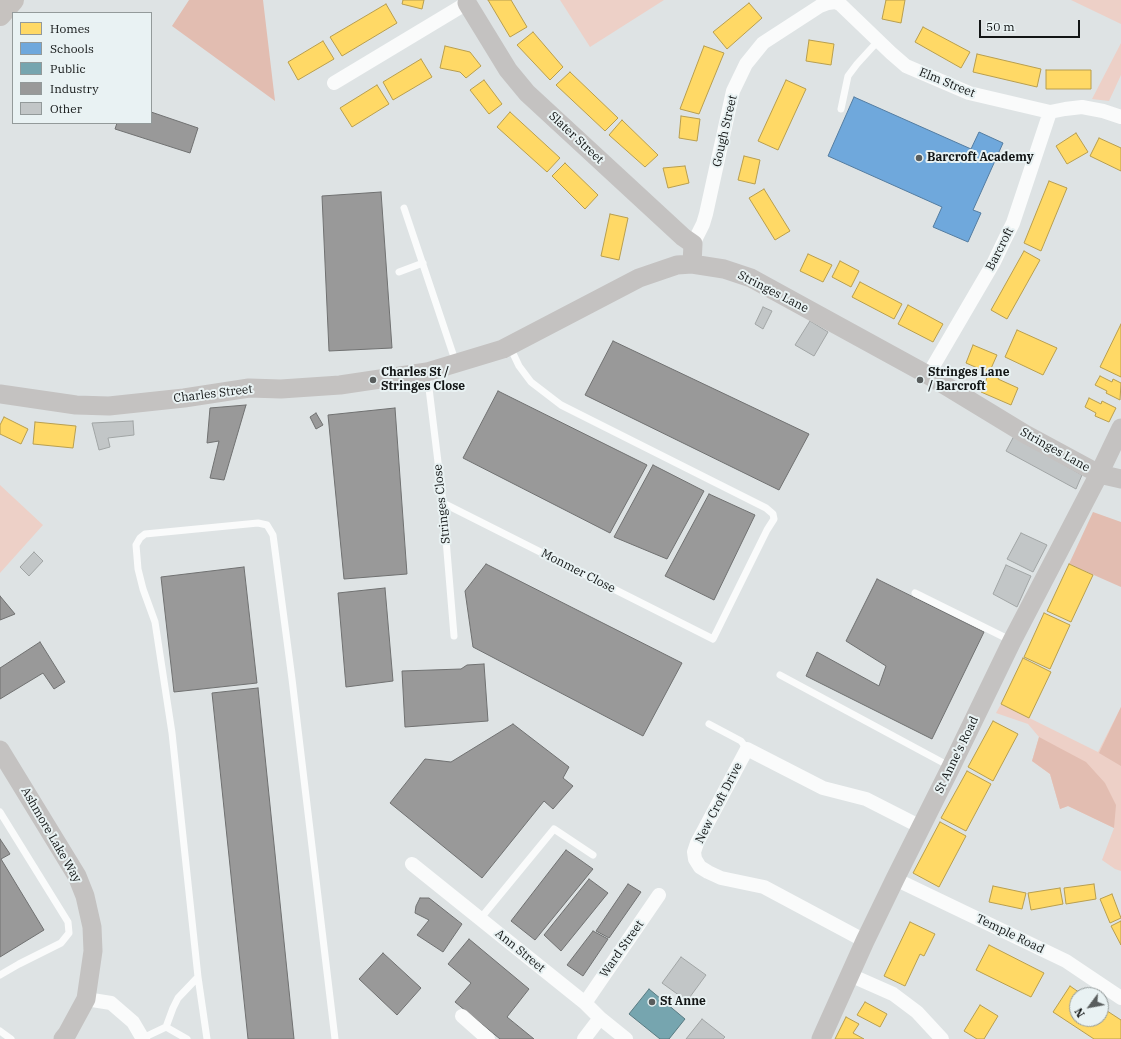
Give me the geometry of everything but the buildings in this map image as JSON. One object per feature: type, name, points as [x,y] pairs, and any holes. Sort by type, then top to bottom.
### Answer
[{"type":"main road","points":[[0,16],[13,0]]},
{"type":"street","points":[[334,83],[466,2]]},
{"type":"street","name":"Slater Street","points":[[466,2],[508,70],[527,93],[693,244]]},
{"type":"street","name":"Elm Street","points":[[820,6],[835,2],[840,4],[906,66],[969,93],[1050,112],[1082,108],[1103,111],[1121,117]]},
{"type":"street","name":"Gough Street","points":[[693,244],[704,224],[733,91],[746,64],[763,43],[820,6]]},
{"type":"street","name":"Barcroft","points":[[928,375],[994,262],[1013,222],[1050,112]]},
{"type":"street","points":[[692,264],[693,244]]},
{"type":"street","name":"Stringes Lane","points":[[427,372],[503,349],[639,278],[677,265],[692,264],[724,269],[751,278],[928,375],[1025,434],[1099,474],[1121,479]]},
{"type":"street","name":"Charles Street","points":[[0,394],[76,405],[109,406],[184,398],[249,388],[281,389],[340,385],[427,372]]},
{"type":"street","name":"St Anne's Road","points":[[821,1039],[865,941],[895,879],[1012,641],[1099,474],[1121,428]]},
{"type":"street","name":"New Croft Drive","points":[[865,941],[764,887],[721,878],[708,872],[700,867],[695,859],[694,852],[697,843],[747,749],[823,788],[866,799],[921,827]]},
{"type":"street","name":"Ashmore Lake Way","points":[[0,750],[77,876],[85,896],[92,927],[93,951],[86,999],[63,1039]]},
{"type":"street","name":"Ann Street","points":[[412,864],[585,1003],[600,1018],[626,1039]]},
{"type":"street","name":"Temple Road","points":[[895,879],[1066,961],[1121,998]]},
{"type":"street","name":"Ward Street","points":[[585,1003],[659,895]]},
{"type":"street","points":[[850,975],[893,994],[917,1012],[942,1039]]},
{"type":"street","points":[[86,999],[111,1003],[133,1022],[143,1039]]},
{"type":"street","points":[[462,1016],[488,1039]]},
{"type":"street","points":[[584,1039],[600,1018]]},
{"type":"lane","points":[[841,109],[848,76],[878,41]]},
{"type":"lane","points":[[404,208],[456,363]]},
{"type":"lane","points":[[399,272],[423,263]]},
{"type":"lane","name":"Monmer Close","points":[[443,503],[714,639],[767,530],[774,519],[773,514],[766,508],[561,405],[531,382],[519,366],[510,346]]},
{"type":"lane","name":"Stringes Close","points":[[427,372],[443,503],[454,636]]},
{"type":"lane","points":[[207,1039],[198,977],[172,733],[155,622],[143,589],[138,569],[136,545],[140,538],[145,534],[258,523],[267,525],[274,535],[335,1039]]},
{"type":"lane","points":[[915,593],[1012,641]]},
{"type":"lane","points":[[780,675],[951,767]]},
{"type":"lane","points":[[709,724],[741,741],[747,749]]},
{"type":"lane","points":[[0,812],[68,922],[69,933],[61,943],[0,975]]},
{"type":"lane","points":[[480,919],[554,829],[593,855]]},
{"type":"lane","points":[[143,1039],[166,1027],[178,998],[198,977]]},
{"type":"lane","points":[[166,1027],[187,1039]]},
{"type":"lane","points":[[0,1031],[11,1039]]},
{"type":"shaded area","points":[[189,0],[263,0],[275,101],[172,26]]},
{"type":"shaded area","points":[[560,0],[664,0],[590,47]]},
{"type":"shaded area","points":[[1071,0],[1121,0],[1121,24]]},
{"type":"shaded area","points":[[1121,43],[1121,75],[1109,101],[1092,99]]},
{"type":"shaded area","points":[[0,485],[43,525],[0,573]]},
{"type":"shaded area","points":[[1093,512],[1121,522],[1121,587],[1069,564]]},
{"type":"shaded area","points":[[1001,704],[1098,752],[1121,707],[1121,871],[1115,869],[1102,860],[1114,828],[1068,806],[1060,809],[1050,774],[1032,761],[1039,737],[1028,724],[996,713]]},
{"type":"shaded area","points":[[1121,707],[1121,766],[1099,753]]},
{"type":"shaded area","points":[[1039,737],[1086,762],[1105,783],[1116,805],[1114,828],[1068,806],[1060,809],[1050,774],[1032,761]]},
{"type":"place","name":"Barcroft Academy","points":[[919,158]]},
{"type":"place","name":"Charles St / Stringes Close","points":[[373,380]]},
{"type":"place","name":"Stringes Lane / Barcroft","points":[[920,380]]},
{"type":"place","name":"St Anne","points":[[652,1002]]}]
